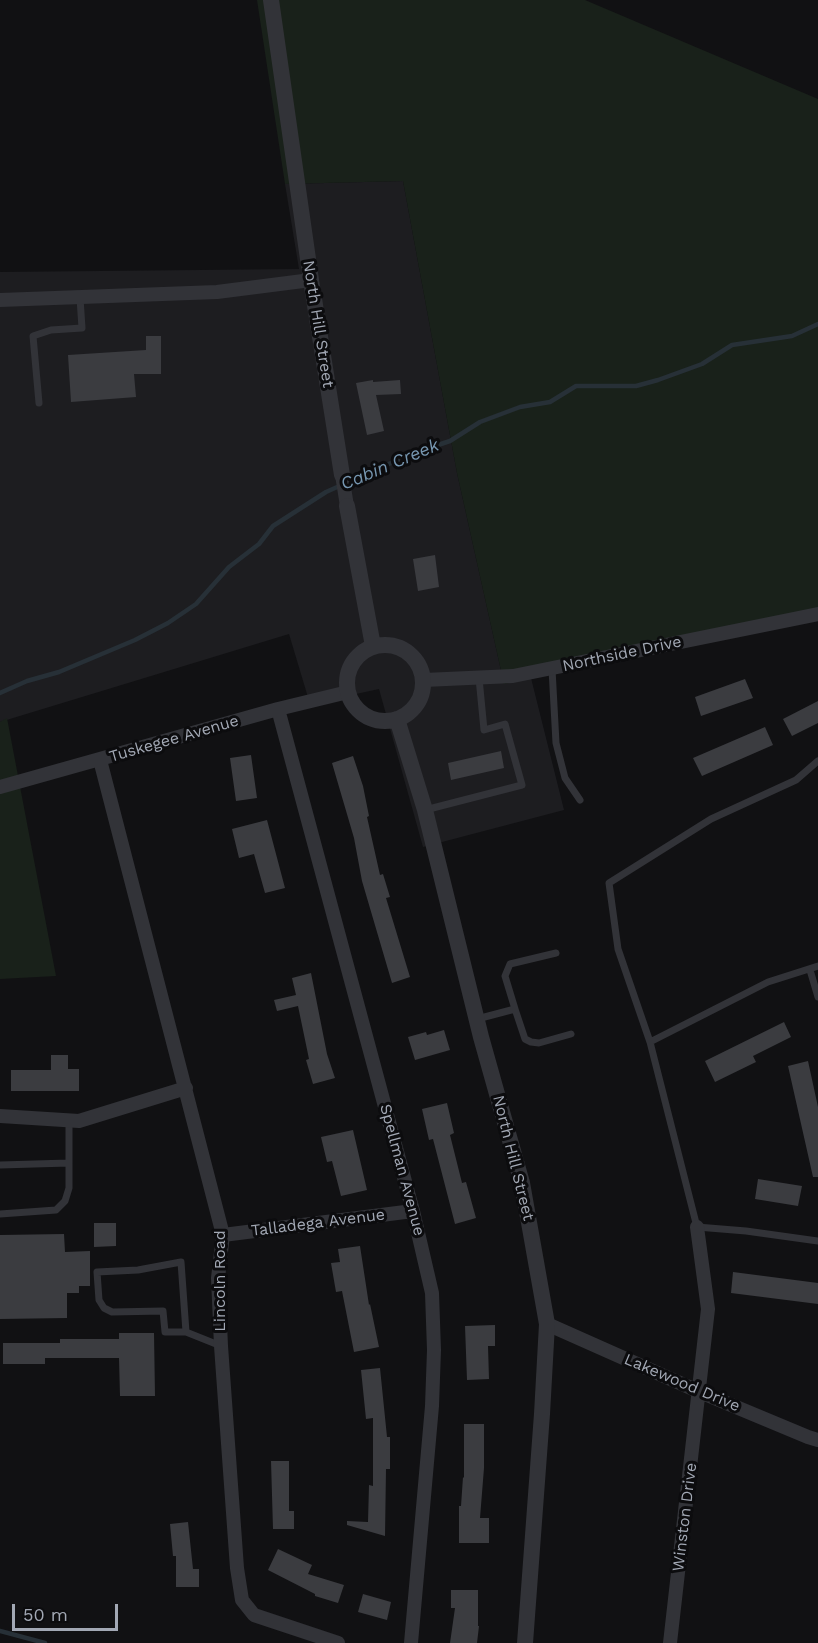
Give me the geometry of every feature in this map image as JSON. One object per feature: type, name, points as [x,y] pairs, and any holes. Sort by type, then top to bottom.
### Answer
[{"type":"street","name":"North Hill Street","points":[[271,0],[310,280],[347,506],[373,646]]},
{"type":"street","points":[[0,300],[217,292],[310,280]]},
{"type":"street","name":"Northside Drive","points":[[424,680],[513,676],[818,614]]},
{"type":"street","points":[[385,645],[396,646],[407,651],[421,669],[424,680],[423,693],[418,704],[409,713],[397,719],[385,721],[373,719],[361,713],[353,704],[348,692],[347,681],[349,669],[355,659],[373,646],[385,645]]},
{"type":"street","name":"Tuskegee Avenue","points":[[0,787],[278,709],[348,692]]},
{"type":"street","name":"Spellman Avenue","points":[[278,709],[413,1210],[432,1293],[434,1350],[432,1406],[411,1643]]},
{"type":"street","name":"North Hill Street","points":[[397,719],[425,810],[477,1019],[522,1183],[547,1324],[542,1425],[525,1643]]},
{"type":"street","name":"Lincoln Road","points":[[100,760],[223,1235],[218,1278],[220,1346],[237,1568],[242,1600],[254,1615],[338,1643]]},
{"type":"street","points":[[0,1116],[83,1120],[186,1088]]},
{"type":"street","name":"Talladega Avenue","points":[[223,1235],[413,1210]]},
{"type":"street","name":"Winston Drive","points":[[670,1643],[708,1310],[697,1227]]},
{"type":"street","name":"Lakewood Drive","points":[[547,1324],[700,1392],[818,1440]]},
{"type":"lane","points":[[39,403],[33,336],[51,330],[82,328],[80,297]]},
{"type":"lane","points":[[552,669],[556,743],[565,777],[580,800]]},
{"type":"lane","points":[[425,810],[522,785],[505,724],[484,730],[479,678]]},
{"type":"lane","points":[[818,761],[796,780],[711,819],[609,883],[618,949],[650,1042],[697,1227],[818,1241]]},
{"type":"lane","points":[[556,952],[510,964],[505,976],[525,1039],[539,1043],[572,1034]]},
{"type":"lane","points":[[650,1042],[768,982],[818,966]]},
{"type":"lane","points":[[810,970],[818,997]]},
{"type":"lane","points":[[477,1019],[515,1009]]},
{"type":"lane","points":[[0,1214],[56,1210],[65,1201],[68,1195],[69,1120]]},
{"type":"lane","points":[[0,1165],[69,1163]]},
{"type":"lane","points":[[186,1332],[182,1262],[138,1269],[97,1272],[99,1300],[104,1308],[112,1312],[163,1311],[165,1332],[186,1332],[220,1346]]},
{"type":"shaded area","points":[[257,0],[585,0],[818,99],[818,613],[504,684],[457,473],[403,181],[285,184]]},
{"type":"shaded area","points":[[403,181],[457,473],[504,684],[531,678],[564,810],[423,847],[379,689],[310,704],[289,634],[0,722],[0,272],[299,269],[285,184]]},
{"type":"shaded area","points":[[7,718],[56,976],[0,979],[0,722]]},
{"type":"building","points":[[146,336],[161,336],[161,374],[134,374],[136,397],[71,402],[68,355],[146,350]]},
{"type":"building","points":[[373,380],[373,382],[400,380],[401,394],[376,395],[384,431],[367,435],[356,383]]},
{"type":"building","points":[[435,555],[439,587],[418,591],[413,559]]},
{"type":"building","points":[[745,679],[753,698],[701,716],[695,697]]},
{"type":"building","points":[[818,701],[818,723],[792,736],[783,719]]},
{"type":"building","points":[[765,727],[773,745],[702,776],[693,758]]},
{"type":"building","points":[[501,751],[504,768],[451,780],[448,763]]},
{"type":"building","points":[[251,755],[257,798],[236,801],[230,758]]},
{"type":"building","points":[[353,756],[363,786],[369,816],[367,817],[380,875],[383,874],[390,897],[386,898],[410,977],[392,983],[362,881],[354,838],[332,763]]},
{"type":"building","points":[[267,820],[285,888],[265,893],[254,854],[239,858],[232,829]]},
{"type":"building","points":[[311,973],[327,1054],[335,1078],[313,1084],[306,1060],[309,1059],[298,1006],[277,1011],[274,1000],[296,995],[292,978]]},
{"type":"building","points":[[784,1022],[791,1037],[753,1056],[756,1062],[715,1082],[705,1061]]},
{"type":"building","points":[[444,1030],[450,1050],[415,1060],[408,1037]]},
{"type":"building","points":[[51,1055],[68,1055],[68,1069],[79,1069],[79,1091],[11,1091],[11,1070],[51,1070]]},
{"type":"building","points":[[808,1061],[818,1107],[818,1177],[813,1177],[788,1066]]},
{"type":"building","points":[[447,1103],[454,1133],[450,1135],[462,1183],[466,1182],[476,1218],[455,1224],[433,1139],[429,1140],[422,1109]]},
{"type":"building","points":[[353,1130],[367,1190],[341,1196],[332,1161],[327,1162],[321,1137]]},
{"type":"building","points":[[758,1179],[802,1186],[798,1206],[755,1199]]},
{"type":"building","points":[[94,1223],[116,1223],[116,1246],[94,1247]]},
{"type":"building","points":[[64,1234],[65,1252],[90,1251],[90,1286],[79,1286],[79,1293],[67,1293],[67,1318],[0,1319],[0,1235]]},
{"type":"building","points":[[360,1246],[369,1305],[379,1347],[354,1352],[342,1291],[336,1292],[331,1263],[340,1262],[338,1249]]},
{"type":"building","points":[[733,1272],[818,1283],[818,1304],[731,1293]]},
{"type":"building","points":[[495,1325],[495,1346],[488,1346],[489,1379],[467,1380],[465,1326]]},
{"type":"building","points":[[119,1333],[154,1333],[155,1396],[120,1396],[119,1358],[45,1358],[45,1364],[3,1364],[3,1343],[60,1343],[60,1339],[119,1339]]},
{"type":"building","points":[[380,1368],[387,1437],[390,1437],[390,1469],[386,1469],[385,1536],[347,1525],[347,1521],[368,1522],[369,1485],[373,1486],[373,1418],[366,1419],[361,1370]]},
{"type":"building","points":[[464,1424],[484,1424],[484,1468],[480,1518],[489,1518],[489,1543],[459,1543],[459,1506],[461,1506],[464,1478]]},
{"type":"building","points":[[271,1461],[289,1461],[289,1511],[294,1511],[294,1529],[273,1529]]},
{"type":"building","points":[[188,1522],[193,1569],[199,1569],[199,1587],[176,1587],[176,1556],[173,1556],[170,1524]]},
{"type":"building","points":[[278,1549],[312,1565],[308,1574],[344,1585],[338,1603],[315,1596],[268,1570]]},
{"type":"building","points":[[451,1590],[478,1590],[477,1643],[450,1643],[455,1608],[451,1608]]},
{"type":"building","points":[[363,1594],[391,1602],[387,1620],[358,1612]]},
{"type":"waterway","name":"Cabin Creek","points":[[0,693],[27,681],[59,672],[135,640],[168,623],[196,604],[229,567],[259,544],[273,526],[326,492],[411,454],[450,441],[480,422],[520,407],[550,402],[576,386],[636,386],[658,380],[702,364],[732,345],[792,336],[818,324]]},
{"type":"waterway","points":[[0,1631],[45,1643]]}]
